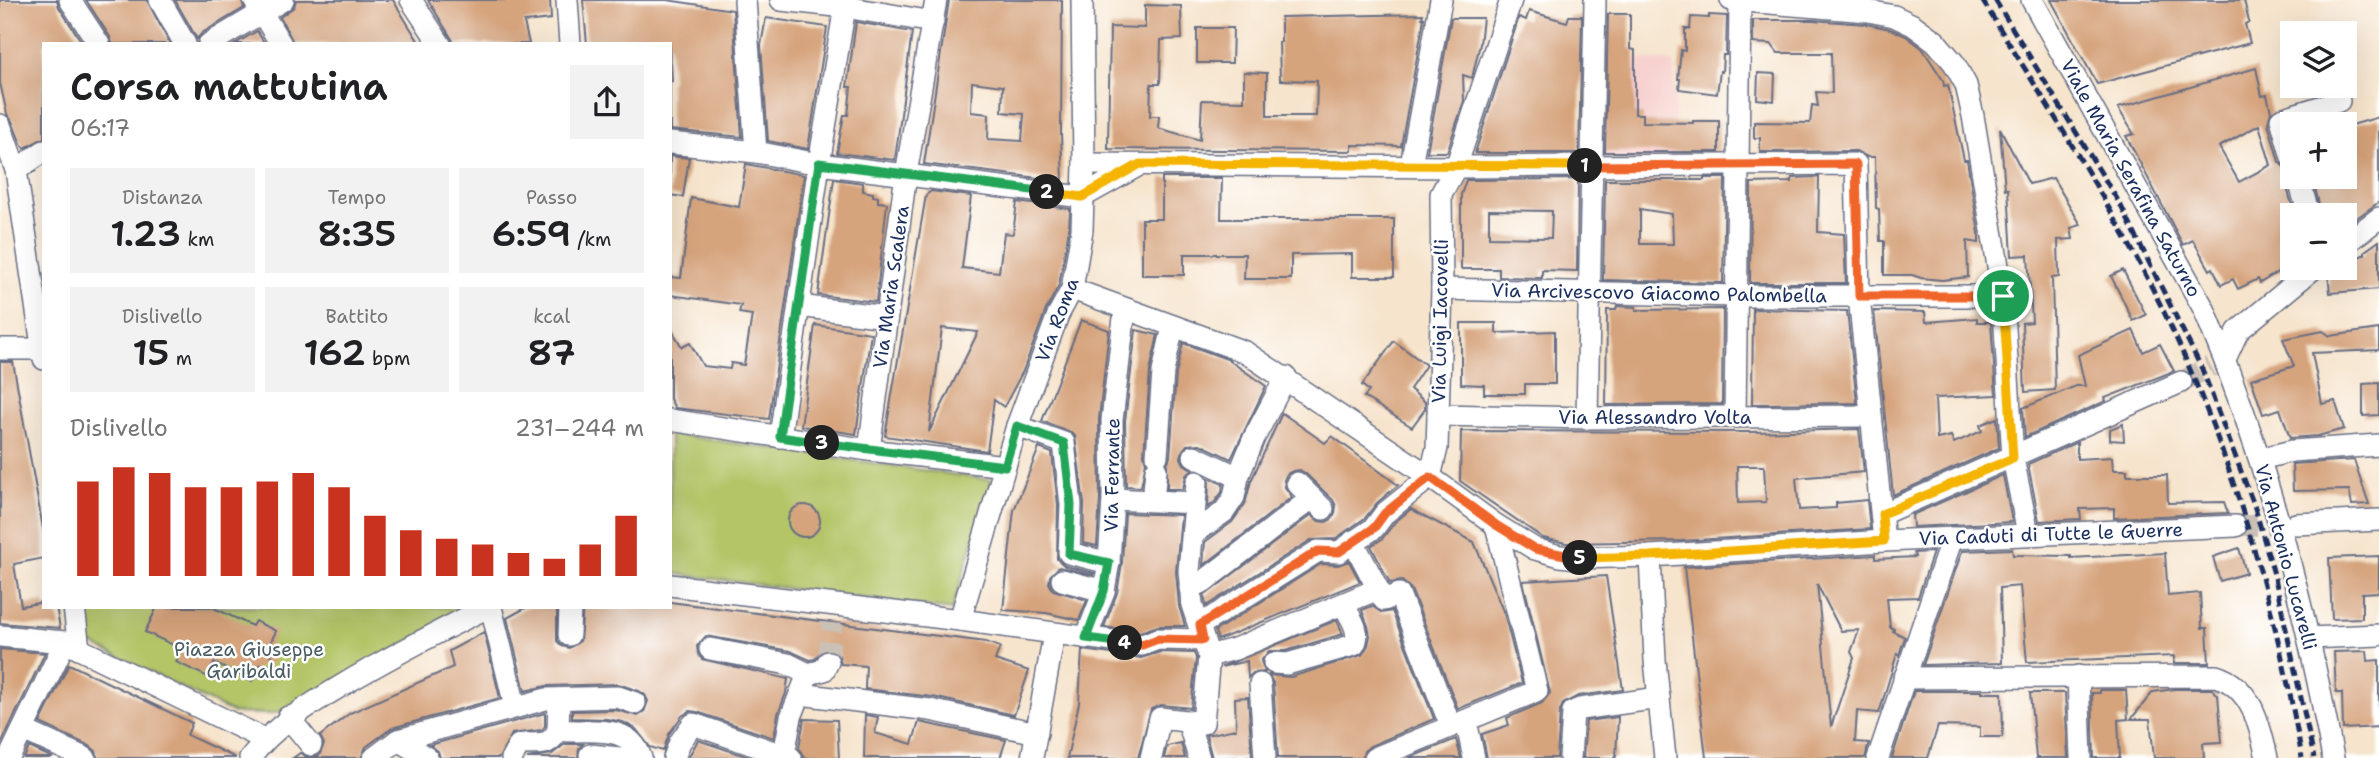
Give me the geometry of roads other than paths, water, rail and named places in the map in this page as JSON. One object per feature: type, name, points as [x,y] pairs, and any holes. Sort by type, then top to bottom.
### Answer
[{"type":"street","points":[[70,0],[98,42]]},
{"type":"street","points":[[160,0],[184,42]]},
{"type":"street","points":[[212,42],[258,7],[283,0]]},
{"type":"street","points":[[411,0],[439,42]]},
{"type":"street","points":[[567,0],[570,42]]},
{"type":"street","points":[[745,0],[755,152]]},
{"type":"street","points":[[781,0],[846,4],[933,22]]},
{"type":"street","name":"Via Maria Scalera","points":[[869,450],[906,174],[936,0]]},
{"type":"street","name":"Via Roma","points":[[960,620],[1017,426],[1058,315],[1072,289],[1082,230],[1082,0]]},
{"type":"street","points":[[1411,165],[1441,0]]},
{"type":"street","name":"Via Luigi Iacovelli","points":[[1430,477],[1437,448],[1442,289],[1441,194],[1456,167],[1511,0]]},
{"type":"street","points":[[1587,418],[1595,0]]},
{"type":"street","points":[[1731,0],[1868,11],[1894,16],[1913,25],[1935,41],[1954,63],[1966,85],[1973,116],[2003,296],[2013,458],[2028,534]]},
{"type":"street","points":[[1735,417],[1740,0]]},
{"type":"street","name":"Viale Maria Serafina Saturno","points":[[2032,0],[2204,309],[2218,363]]},
{"type":"street","points":[[780,437],[819,163],[846,4]]},
{"type":"street","points":[[258,7],[280,42]]},
{"type":"street","points":[[2304,112],[2339,101]]},
{"type":"street","points":[[1,131],[16,170],[42,347]]},
{"type":"street","points":[[672,143],[1082,197],[1140,164]]},
{"type":"street","points":[[16,170],[42,152]]},
{"type":"street","points":[[1084,163],[1456,167],[1856,164],[1859,296],[1884,541]]},
{"type":"street","points":[[16,170],[42,166]]},
{"type":"street","points":[[2357,235],[2379,218]]},
{"type":"street","points":[[2218,363],[2238,331],[2300,280]]},
{"type":"street","name":"Via Caduti di Tutte le Guerre","points":[[1072,289],[1245,352],[1286,377],[1496,525],[1535,549],[1560,556],[1650,556],[1884,541],[2236,526]]},
{"type":"street","name":"Via Arcivescovo Giacomo Palombella","points":[[1442,289],[1738,296],[2003,296]]},
{"type":"street","points":[[799,306],[886,317]]},
{"type":"street","name":"Via Ferrante","points":[[1086,638],[1104,591],[1109,563],[1113,499],[1112,419],[1125,309]]},
{"type":"street","points":[[1153,500],[1163,372],[1173,326]]},
{"type":"street","points":[[0,349],[42,354]]},
{"type":"street","name":"Via Antonio Lucarelli","points":[[2218,363],[2260,459],[2275,504],[2309,638],[2333,758]]},
{"type":"street","points":[[1193,534],[1224,512],[1234,497],[1238,477],[1254,438],[1286,377]]},
{"type":"street","points":[[1882,514],[2181,383]]},
{"type":"street","name":"Via Alessandro Volta","points":[[1438,415],[1587,418],[1871,416]]},
{"type":"street","points":[[672,420],[869,450],[1005,466]]},
{"type":"street","points":[[1017,426],[1064,443],[1071,505],[1069,554],[1109,563]]},
{"type":"street","points":[[2260,459],[2292,451],[2379,445]]},
{"type":"street","points":[[1194,456],[1238,477]]},
{"type":"street","points":[[1204,640],[1318,551],[1339,552],[1374,528],[1385,513],[1430,477]]},
{"type":"street","points":[[1113,499],[1153,500],[1196,493],[1190,589],[1192,606],[1204,640],[1203,723],[1160,718],[1151,758]]},
{"type":"street","points":[[1190,589],[1203,582],[1311,497]]},
{"type":"street","points":[[2296,524],[2379,520]]},
{"type":"street","points":[[1375,758],[1427,748],[1452,720],[1537,691],[1496,525]]},
{"type":"street","points":[[1878,758],[1952,538]]},
{"type":"street","points":[[1353,541],[1384,600],[1399,594],[1452,720],[1474,758]]},
{"type":"street","points":[[1650,556],[1665,758]]},
{"type":"street","points":[[1062,580],[1104,591]]},
{"type":"street","points":[[672,585],[1142,645],[1158,639],[1204,640],[1235,649],[1378,589]]},
{"type":"street","points":[[1273,663],[1287,664],[1354,645],[1357,639],[1356,631],[1343,604]]},
{"type":"street","points":[[9,758],[72,646],[74,609]]},
{"type":"street","points":[[250,758],[264,739],[288,718],[396,653],[486,609]]},
{"type":"street","points":[[491,609],[515,706]]},
{"type":"street","points":[[569,609],[569,635]]},
{"type":"street","points":[[1032,758],[1054,634]]},
{"type":"street","points":[[2309,638],[2379,635]]},
{"type":"street","points":[[0,636],[72,646],[264,739]]},
{"type":"street","points":[[710,649],[789,664],[804,684],[1037,733]]},
{"type":"street","points":[[674,758],[680,742],[693,724],[788,756],[791,717],[804,684],[824,670],[828,662]]},
{"type":"street","points":[[2078,676],[2081,758]]},
{"type":"street","points":[[1904,678],[2216,676],[2227,679],[2244,694],[2256,719],[2267,758]]},
{"type":"street","points":[[1260,684],[1265,758]]},
{"type":"street","points":[[374,758],[398,740],[546,699],[618,697],[635,703]]},
{"type":"street","points":[[1570,758],[1573,712],[1659,698]]},
{"type":"street","points":[[512,758],[519,745],[552,740],[558,730],[559,699]]},
{"type":"street","points":[[288,718],[311,745]]},
{"type":"street","points":[[1188,721],[1199,758]]},
{"type":"street","points":[[23,730],[85,758]]},
{"type":"street","points":[[558,730],[621,734],[633,742],[641,758]]},
{"type":"street","points":[[398,740],[427,758]]},
{"type":"street","points":[[590,755],[620,758]]},
{"type":"tunnel","points":[[2181,382],[2211,366]]},
{"type":"tunnel","points":[[2236,526],[2296,524]]},
{"type":"tunnel","points":[[828,662],[832,623]]},
{"type":"railway","points":[[1982,0],[2066,135],[2125,237],[2198,388],[2242,509],[2260,570],[2302,758]]},
{"type":"railway","points":[[1995,0],[2120,204],[2202,369],[2255,508],[2275,578],[2314,758]]},
{"type":"park label","name":"Piazza Giuseppe Garibaldi","points":[[249,660]]}]
